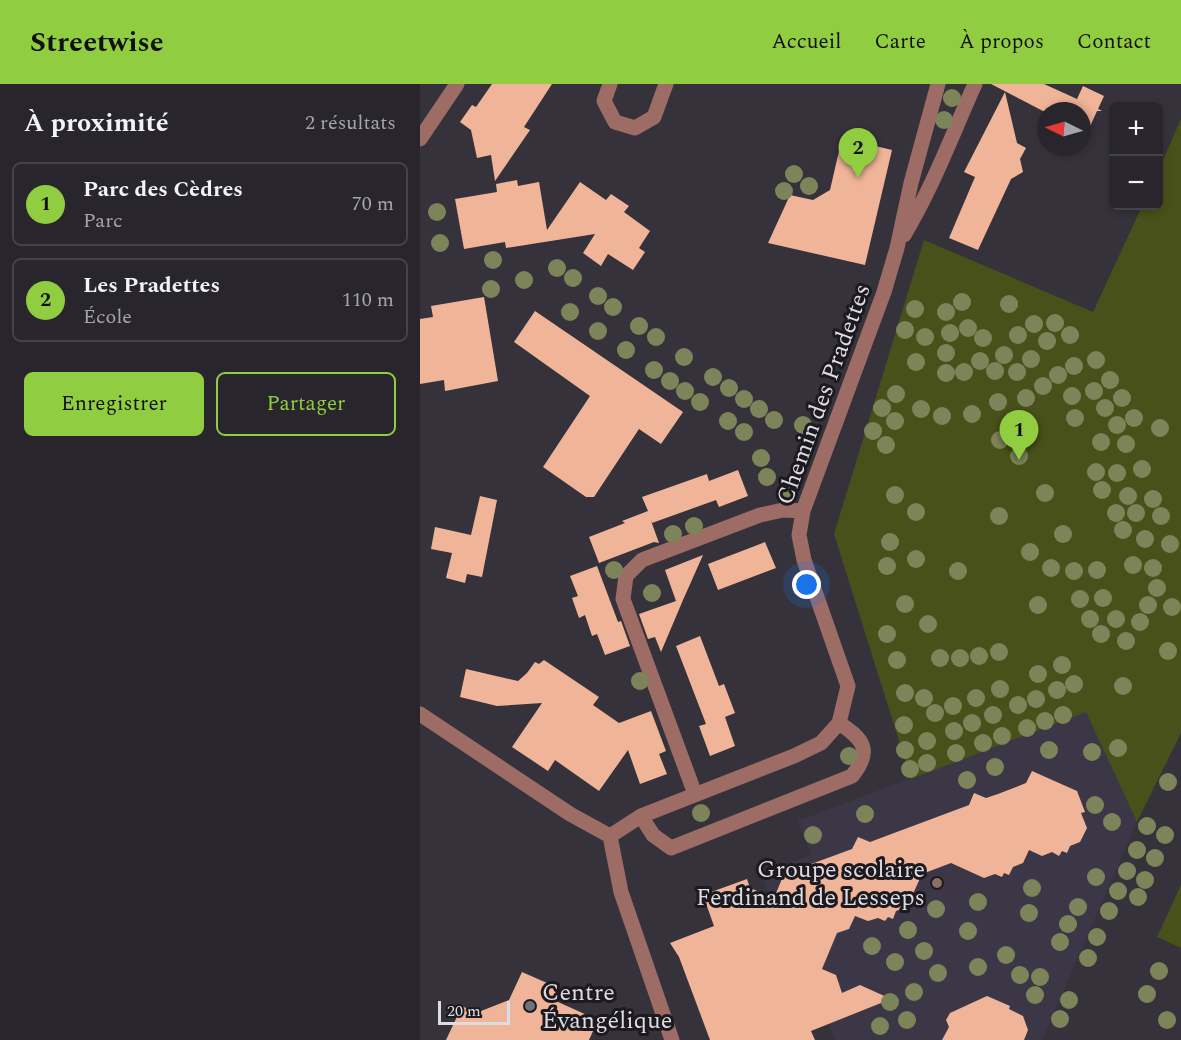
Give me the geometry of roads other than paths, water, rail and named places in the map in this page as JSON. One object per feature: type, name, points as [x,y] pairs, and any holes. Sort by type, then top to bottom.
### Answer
[{"type":"street","points":[[420,139],[457,84]]},
{"type":"street","points":[[610,84],[604,101],[615,122],[634,128],[654,117],[666,84]]},
{"type":"street","name":"Chemin des Pradettes","points":[[610,836],[641,816],[812,748],[839,723],[849,687],[804,560],[799,535],[803,511],[884,292],[938,84]]},
{"type":"street","name":"Chemin des Pradettes","points":[[897,248],[919,210],[975,84]]},
{"type":"street","points":[[695,794],[623,599],[626,576],[642,560],[760,515],[783,510],[803,511]]},
{"type":"street","points":[[420,714],[570,814],[610,836],[621,892],[672,1040]]},
{"type":"street","points":[[641,816],[653,835],[671,848],[852,776],[862,764],[864,749],[857,735],[839,723]]},
{"type":"place","name":"Les Pradettes","points":[[858,178]]},
{"type":"place","name":"Parc des Cèdres","points":[[1019,460]]},
{"type":"place","name":"Groupe scolaire Ferdinand de Lesseps","points":[[937,883]]},
{"type":"place","name":"Centre Évangélique","points":[[530,1006]]}]
